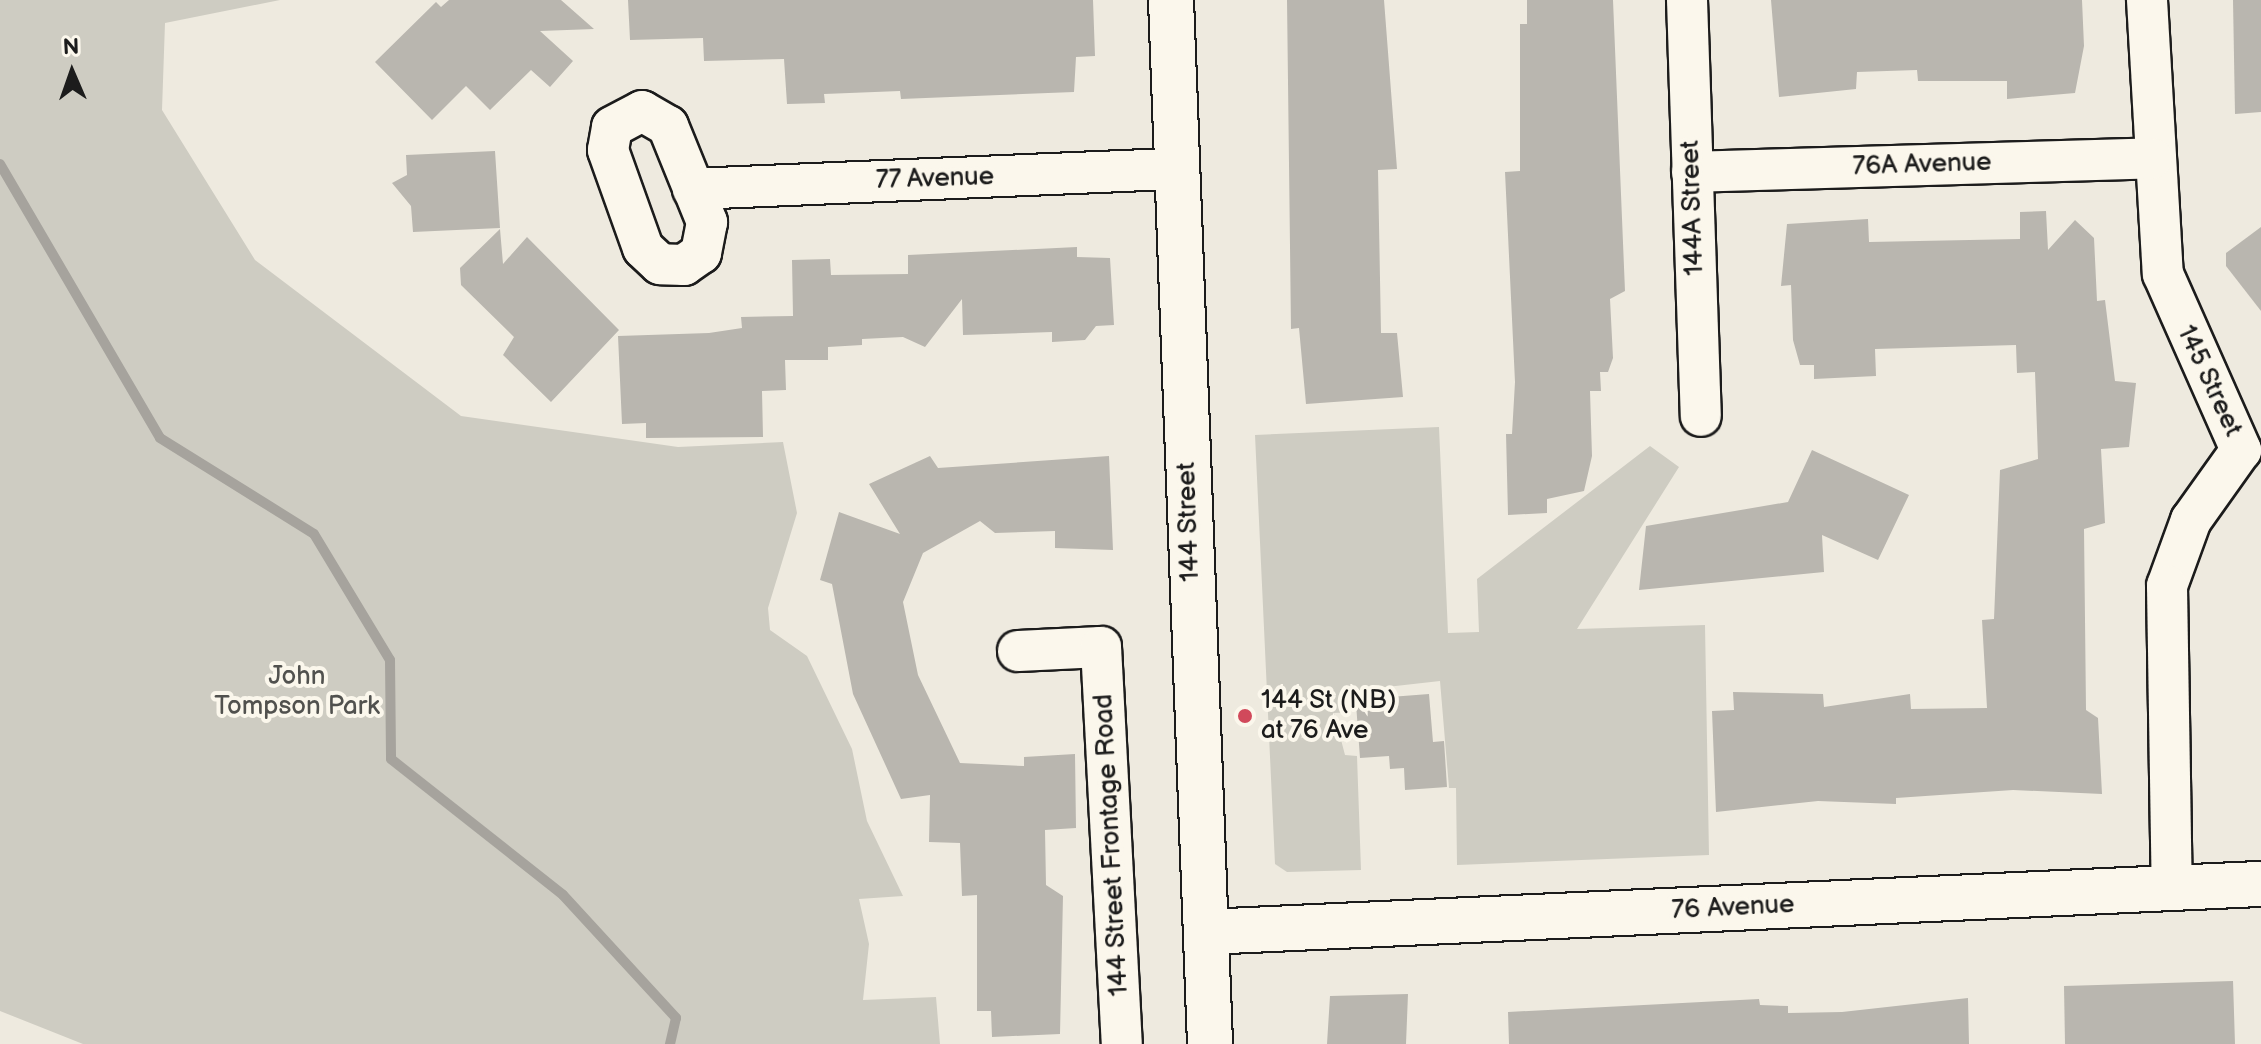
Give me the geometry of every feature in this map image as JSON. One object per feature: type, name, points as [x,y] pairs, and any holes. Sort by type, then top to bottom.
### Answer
[{"type":"street","name":"144 Street","points":[[1171,0],[1210,1044]]},
{"type":"street","name":"144A Street","points":[[1687,0],[1701,416]]},
{"type":"street","name":"145 Street","points":[[2147,0],[2152,158],[2163,274],[2251,443],[2191,520],[2167,586],[2172,888]]},
{"type":"street","name":"76A Avenue","points":[[1692,172],[2152,158]]},
{"type":"street","name":"77 Avenue","points":[[693,189],[1177,169]]},
{"type":"street","name":"144 Street Frontage Road","points":[[1018,651],[1101,647],[1122,1044]]},
{"type":"street","name":"76 Avenue","points":[[1206,932],[2261,884]]},
{"type":"green space","name":"John Tompson Park","points":[[0,0],[280,0],[165,23],[162,110],[255,260],[461,416],[678,447],[783,442],[797,513],[768,608],[770,630],[807,656],[852,749],[867,821],[903,896],[859,899],[869,944],[863,1000],[936,997],[940,1044],[83,1044],[0,1011]]},
{"type":"green space","points":[[1439,427],[1448,633],[1479,632],[1477,579],[1650,446],[1679,467],[1577,629],[1705,625],[1709,855],[1457,865],[1456,788],[1449,788],[1440,681],[1351,691],[1352,712],[1334,713],[1345,755],[1357,756],[1361,870],[1287,872],[1275,864],[1255,435]]},
{"type":"building","points":[[449,0],[561,0],[594,29],[540,31],[573,61],[550,87],[531,70],[490,110],[466,86],[432,120],[375,62],[436,2],[441,7]]},
{"type":"building","points":[[628,0],[1093,0],[1095,56],[1076,57],[1074,92],[901,99],[900,91],[824,94],[825,103],[787,104],[784,59],[704,61],[703,38],[630,40]]},
{"type":"building","points":[[1287,0],[1384,0],[1397,169],[1378,170],[1381,333],[1397,333],[1403,397],[1306,404],[1299,328],[1291,329]]},
{"type":"building","points":[[1527,0],[1613,0],[1625,291],[1610,299],[1613,358],[1608,372],[1600,372],[1601,391],[1590,391],[1592,456],[1584,491],[1547,499],[1547,513],[1508,515],[1506,434],[1512,434],[1515,382],[1505,172],[1520,171],[1520,24],[1527,24]]},
{"type":"building","points":[[1771,0],[2082,0],[2084,46],[2075,93],[2007,99],[2007,81],[1918,81],[1917,70],[1857,72],[1856,89],[1779,97]]},
{"type":"building","points":[[2233,0],[2261,0],[2261,112],[2235,114]]},
{"type":"building","points":[[495,151],[500,228],[413,232],[411,206],[392,183],[407,175],[406,155]]},
{"type":"building","points":[[2046,211],[2048,250],[2075,220],[2094,238],[2097,301],[2105,300],[2115,381],[2136,383],[2129,447],[2101,449],[2105,523],[2084,529],[2086,710],[2098,718],[2102,794],[2013,790],[1896,798],[1896,804],[1818,801],[1716,812],[1712,711],[1734,710],[1733,692],[1823,694],[1824,707],[1910,694],[1911,709],[1987,708],[1982,620],[1994,619],[2000,470],[2038,459],[2035,372],[2017,373],[2016,345],[1875,349],[1876,376],[1814,379],[1814,365],[1800,365],[1793,340],[1791,285],[1781,286],[1787,224],[1868,219],[1869,242],[2020,239],[2020,212]]},
{"type":"building","points":[[2261,227],[2261,311],[2226,266],[2226,253]]},
{"type":"building","points":[[500,229],[503,264],[527,237],[619,330],[551,402],[503,355],[514,337],[461,285],[460,268]]},
{"type":"building","points":[[1077,247],[1077,257],[1110,258],[1114,325],[1096,326],[1085,340],[1052,342],[1052,332],[963,335],[962,299],[925,347],[903,337],[862,339],[862,345],[828,347],[828,360],[785,360],[786,390],[762,391],[763,437],[646,438],[646,423],[622,424],[618,336],[709,333],[742,328],[741,317],[793,316],[792,260],[830,259],[831,275],[908,274],[908,255]]},
{"type":"building","points":[[1812,450],[1909,495],[1878,560],[1822,535],[1824,572],[1639,590],[1646,526],[1788,502]]},
{"type":"building","points":[[930,456],[938,468],[1109,456],[1113,550],[1055,548],[1055,531],[995,533],[980,521],[923,553],[903,602],[918,675],[960,763],[1024,766],[1024,757],[1075,754],[1076,828],[1045,830],[1046,885],[1063,896],[1060,1034],[992,1037],[991,1011],[977,1011],[977,895],[962,896],[960,843],[929,842],[930,795],[901,799],[853,694],[832,584],[820,580],[839,512],[900,534],[869,484]]},
{"type":"building","points":[[1390,688],[1390,697],[1429,694],[1433,742],[1444,741],[1447,787],[1405,790],[1404,768],[1390,769],[1389,756],[1360,758],[1355,690]]},
{"type":"building","points":[[2233,981],[2235,1044],[2065,1044],[2064,986]]},
{"type":"building","points":[[1408,994],[1406,1044],[1327,1044],[1330,996]]},
{"type":"building","points":[[1968,998],[1969,1044],[1509,1044],[1508,1012],[1759,999],[1760,1005],[1788,1006],[1788,1013],[1842,1012]]},
{"type":"waterway","points":[[0,164],[160,438],[314,534],[390,660],[391,759],[563,895],[676,1018],[670,1044]]},
{"type":"place","name":"144 St (NB) at 76 Ave","points":[[1245,716]]}]
